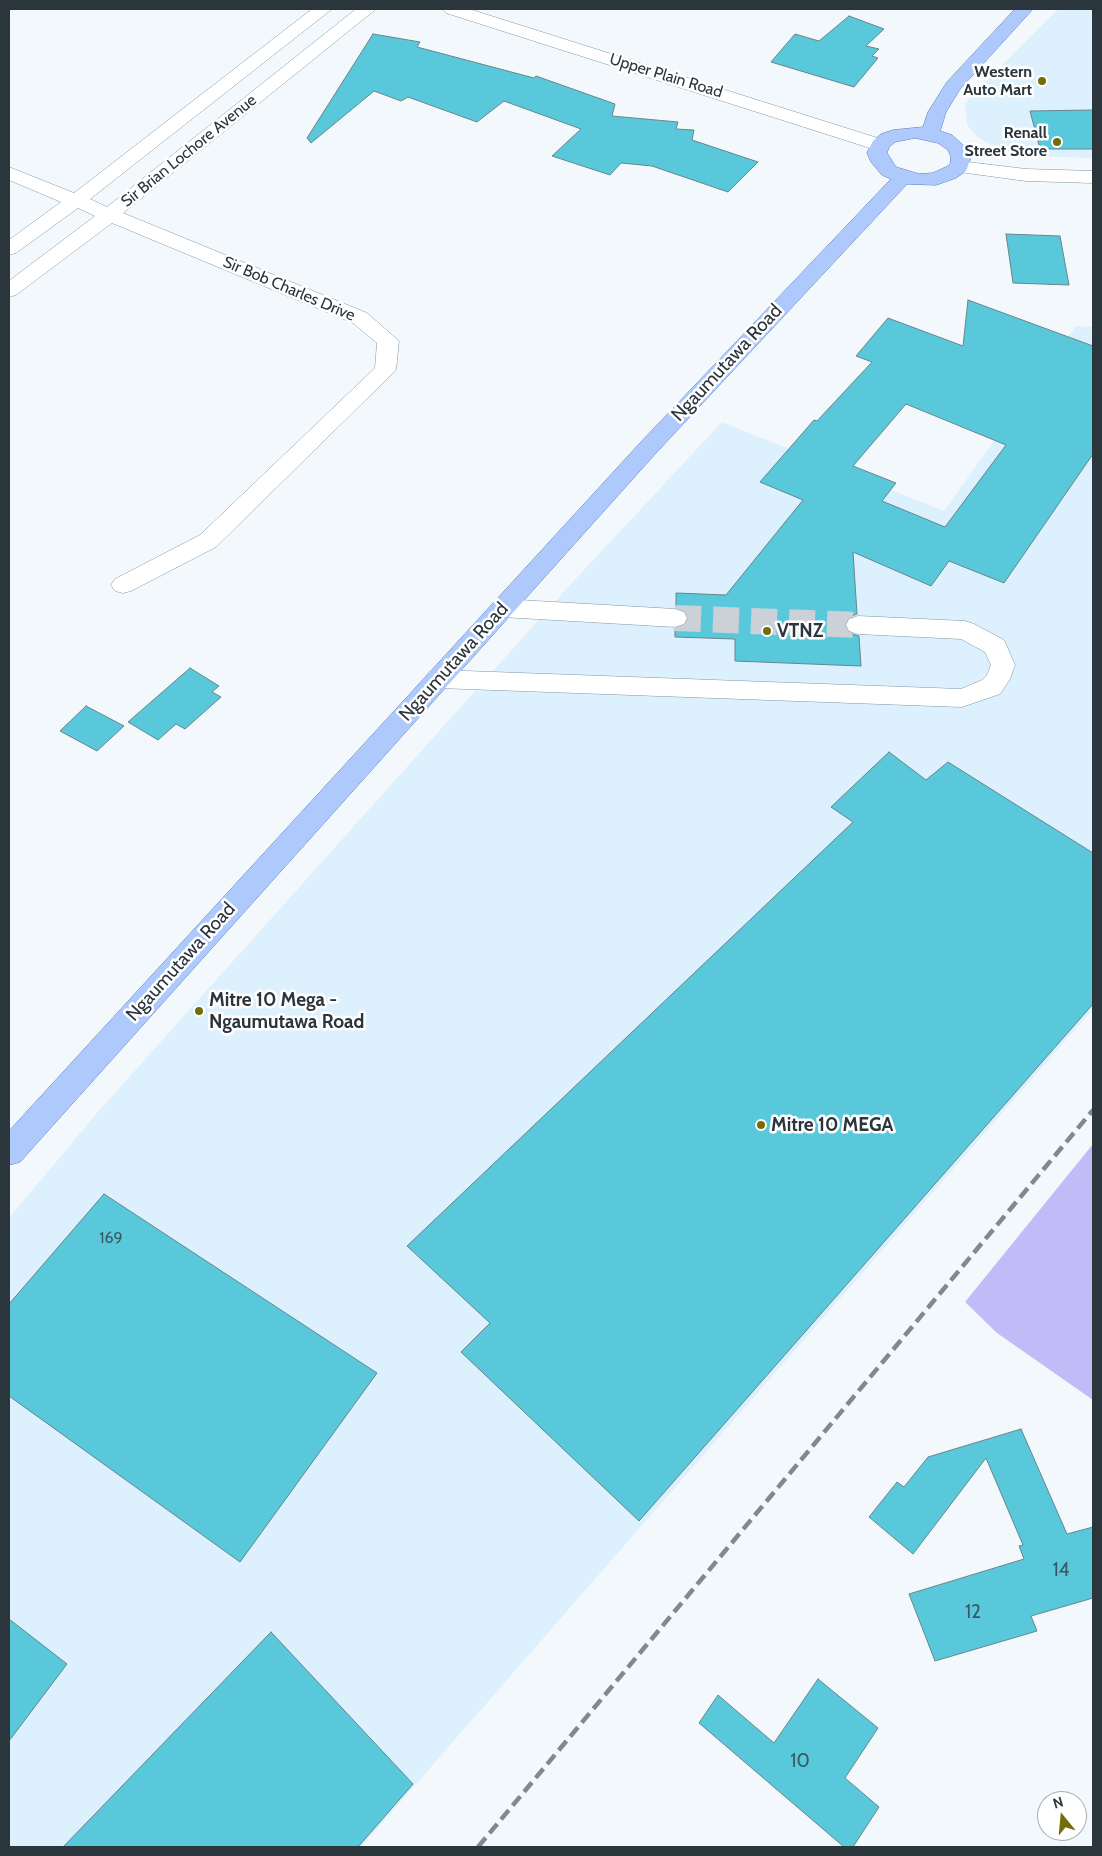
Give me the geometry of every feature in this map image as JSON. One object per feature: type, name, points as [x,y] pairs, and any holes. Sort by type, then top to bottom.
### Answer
[{"type":"main road","points":[[930,134],[937,112],[953,86],[1024,9]]},
{"type":"main road","points":[[900,134],[930,134],[945,139],[956,147],[961,157],[959,167],[949,174],[936,179],[919,180],[903,176],[889,170],[881,162],[877,153],[880,145],[888,138],[900,134]]},
{"type":"main road","name":"Ngaumutawa Road","points":[[9,1152],[648,448],[903,176]]},
{"type":"street","name":"Sir Brian Lochore Avenue","points":[[9,249],[76,201],[323,9]]},
{"type":"street","name":"Sir Brian Lochore Avenue","points":[[9,291],[109,215],[367,9]]},
{"type":"street","name":"Upper Plain Road","points":[[452,9],[880,145]]},
{"type":"street","points":[[959,167],[1093,178]]},
{"type":"street","name":"Sir Bob Charles Drive","points":[[9,173],[360,318],[388,341],[385,370],[208,541],[123,585]]},
{"type":"street","points":[[502,608],[675,618]]},
{"type":"street","points":[[438,679],[962,698],[991,687],[998,679],[1003,665],[995,646],[965,630],[858,625]]},
{"type":"shaded area","points":[[1058,9],[1093,9],[1093,158],[1026,156],[1001,150],[977,137],[967,125],[965,103]]},
{"type":"shaded area","points":[[1076,326],[1093,327],[1093,1009],[361,1847],[9,1847],[9,1218],[97,1113],[570,585],[722,422],[944,511]]},
{"type":"shaded area","points":[[1093,1144],[1093,1400],[997,1333],[965,1302]]},
{"type":"building","points":[[849,16],[884,29],[866,46],[879,49],[872,56],[878,58],[854,87],[771,62],[795,34],[819,41]]},
{"type":"building","points":[[373,34],[420,42],[417,47],[534,78],[536,76],[615,104],[612,116],[678,122],[676,129],[694,130],[692,140],[758,162],[728,192],[652,166],[621,163],[610,175],[552,156],[581,129],[504,101],[477,122],[408,97],[401,101],[374,91],[311,143],[307,138]]},
{"type":"building","points":[[1093,110],[1093,149],[1040,149],[1030,111]]},
{"type":"building","points":[[1006,234],[1060,236],[1069,285],[1013,283]]},
{"type":"building","points":[[968,300],[1093,346],[1093,454],[1004,583],[949,561],[931,586],[853,552],[857,614],[847,618],[844,626],[848,633],[859,636],[861,666],[735,661],[735,639],[675,637],[675,629],[685,626],[689,619],[686,611],[676,607],[676,593],[726,595],[803,500],[760,482],[814,420],[817,421],[872,362],[856,356],[888,318],[963,346]],"holes":[[[906,404],[1006,445],[945,527],[882,501],[896,483],[853,466]]]},
{"type":"building","points":[[190,668],[219,686],[212,692],[221,697],[185,729],[176,724],[158,740],[128,722]]},
{"type":"building","points":[[86,706],[124,726],[97,751],[60,731]]},
{"type":"building","name":"Mitre 10 MEGA","points":[[889,752],[926,780],[948,762],[1093,853],[1093,1004],[639,1521],[461,1352],[490,1323],[407,1246],[853,822],[831,807]]},
{"type":"building","points":[[104,1194],[377,1373],[240,1562],[9,1396],[9,1304]]},
{"type":"building","points":[[1021,1429],[1067,1534],[1093,1527],[1093,1598],[1031,1616],[1037,1631],[935,1661],[909,1594],[1024,1559],[1019,1546],[1023,1545],[986,1458],[913,1554],[869,1517],[897,1482],[904,1487],[928,1457]]},
{"type":"building","points":[[9,1619],[67,1664],[9,1741]]},
{"type":"building","points":[[271,1632],[413,1784],[358,1847],[63,1847]]},
{"type":"building","points":[[818,1679],[878,1728],[845,1778],[879,1807],[853,1847],[844,1847],[699,1723],[718,1695],[774,1743]]},
{"type":"tunnel","points":[[675,618],[858,625]]},
{"type":"railway","points":[[478,1847],[1093,1110]]},
{"type":"place","name":"Western Auto Mart","points":[[1042,81]]},
{"type":"place","name":"Renall Street Store","points":[[1057,142]]},
{"type":"place","name":"VTNZ","points":[[767,631]]},
{"type":"place","name":"Mitre 10 Mega - Ngaumutawa Road","points":[[199,1011]]},
{"type":"place","name":"Mitre 10 MEGA","points":[[761,1125]]}]
